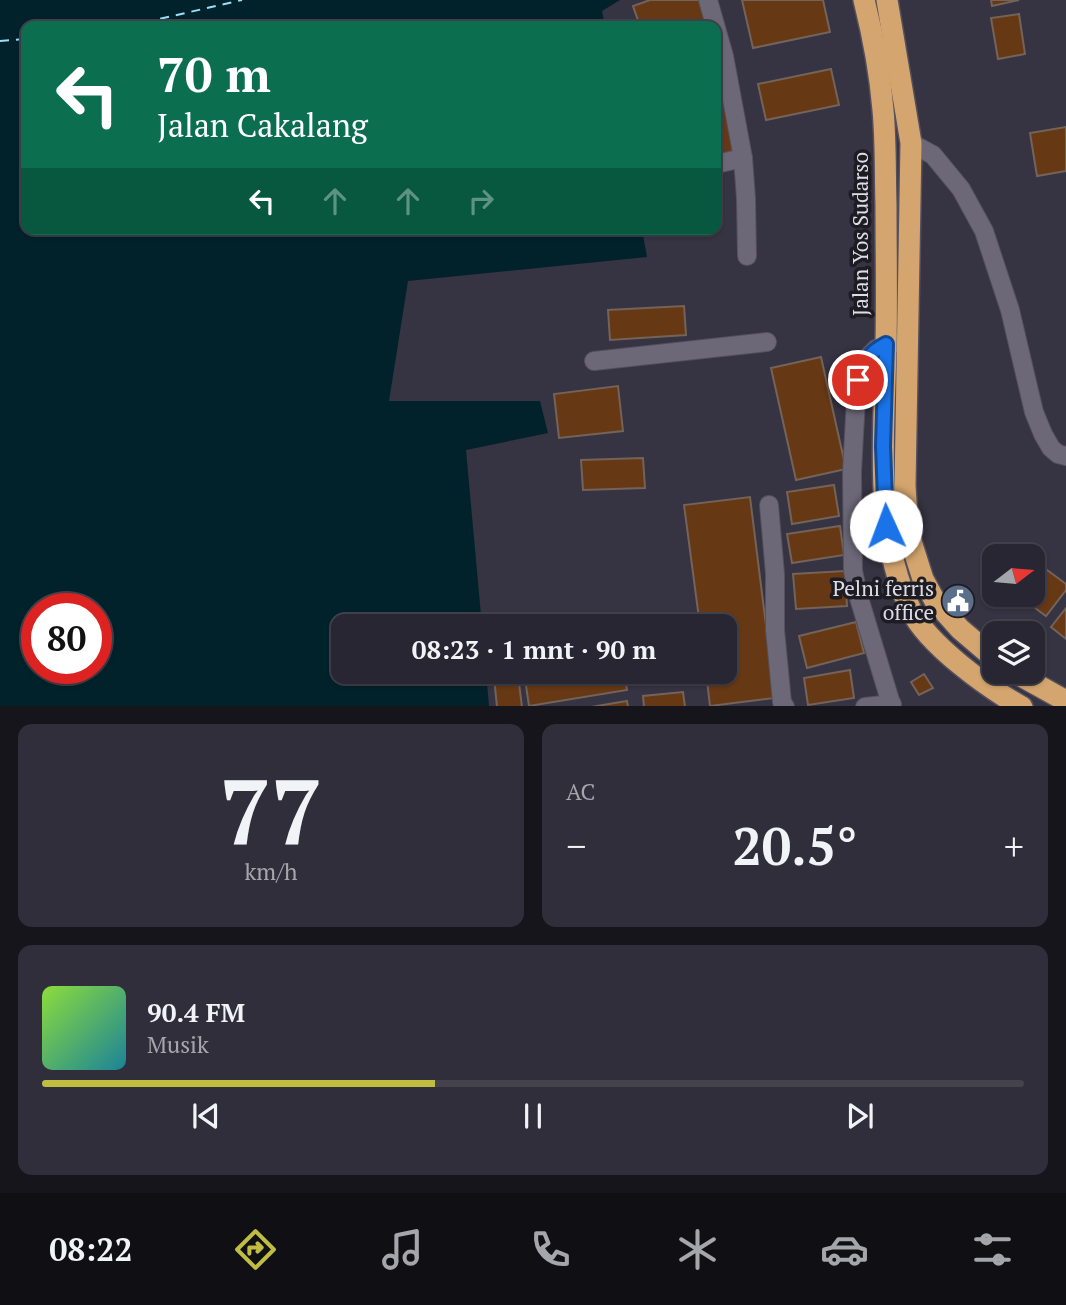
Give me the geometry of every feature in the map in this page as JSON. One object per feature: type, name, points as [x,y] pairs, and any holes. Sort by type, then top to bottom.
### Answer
[{"type":"highway","name":"Jalan Yos Sudarso","points":[[864,0],[883,108],[908,532],[923,579],[935,601],[960,629],[982,648]]},
{"type":"highway","name":"Jalan Yos Sudarso","points":[[887,0],[911,142],[896,343],[883,446],[886,526],[894,571],[911,612],[934,642],[1007,698],[1022,706]]},
{"type":"highway","points":[[1036,684],[1066,701]]},
{"type":"street","points":[[708,0],[714,21]]},
{"type":"street","points":[[721,46],[743,158],[747,256]]},
{"type":"street","points":[[911,142],[933,155],[961,189],[984,231],[1010,310],[1034,412],[1051,448],[1066,456]]},
{"type":"street","points":[[721,163],[743,158]]},
{"type":"street","points":[[594,362],[767,342]]},
{"type":"street","points":[[865,706],[892,705],[853,571],[852,472],[858,380],[867,358],[876,349],[896,343]]},
{"type":"street","points":[[769,505],[775,574],[775,629],[782,702],[785,706]]},
{"type":"water","points":[[0,0],[620,0],[602,11],[604,21],[21,21],[21,235],[643,235],[647,257],[408,281],[389,401],[540,401],[548,433],[466,450],[481,614],[331,614],[331,684],[487,684],[489,706],[0,706]]},
{"type":"building","points":[[650,0],[706,0],[713,21],[638,21],[633,6]]},
{"type":"building","points":[[742,0],[823,0],[830,32],[753,48]]},
{"type":"building","points":[[991,0],[1019,0],[992,6]]},
{"type":"building","points":[[1019,14],[1025,54],[998,59],[991,18]]},
{"type":"building","points":[[831,69],[839,105],[766,120],[758,84]]},
{"type":"building","points":[[721,77],[741,153],[721,158]]},
{"type":"building","points":[[1066,127],[1066,171],[1037,176],[1030,133]]},
{"type":"building","points":[[684,306],[686,335],[610,340],[608,310]]},
{"type":"building","points":[[821,357],[846,469],[796,480],[771,368]]},
{"type":"building","points":[[618,386],[623,431],[559,438],[554,394]]},
{"type":"building","points":[[643,458],[645,488],[583,490],[581,460]]},
{"type":"building","points":[[834,485],[839,516],[792,524],[787,492]]},
{"type":"building","points":[[750,497],[775,698],[710,706],[707,684],[737,684],[737,614],[698,614],[684,505]]},
{"type":"building","points":[[840,526],[844,555],[792,563],[787,534]]},
{"type":"building","points":[[1045,568],[1066,584],[1066,590],[1046,616],[1034,607],[1045,607]]},
{"type":"building","points":[[845,571],[847,606],[796,609],[793,574]]},
{"type":"building","points":[[1066,608],[1066,639],[1051,627]]},
{"type":"building","points":[[856,622],[864,653],[807,668],[799,636]]},
{"type":"building","points":[[850,670],[854,698],[808,705],[804,678]]},
{"type":"building","points":[[924,674],[933,688],[919,695],[911,682]]},
{"type":"building","points":[[495,684],[519,684],[522,706],[497,706]]},
{"type":"building","points":[[526,684],[626,684],[627,690],[529,706]]},
{"type":"building","points":[[683,692],[685,706],[644,706],[643,696]]},
{"type":"building","points":[[627,701],[628,706],[597,706]]},
{"type":"ferry route","points":[[151,21],[242,0]]},
{"type":"ferry route","points":[[0,41],[21,39]]},
{"type":"place","name":"Pelni ferris office","points":[[958,601]]},
{"type":"route","points":[[858,380],[867,358],[886,344],[883,446],[886,526]]}]
